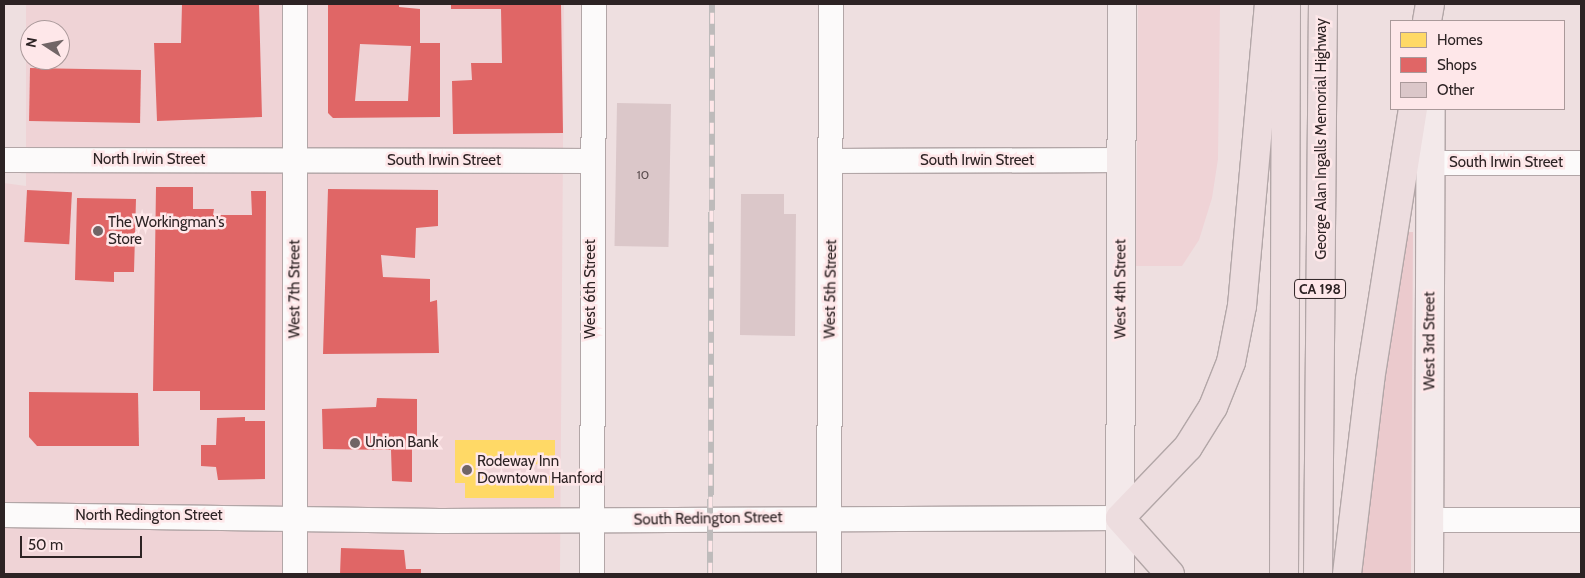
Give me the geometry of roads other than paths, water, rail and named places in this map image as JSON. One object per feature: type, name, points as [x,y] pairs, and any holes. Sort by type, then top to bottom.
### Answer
[{"type":"highway","points":[[1170,574],[1120,518],[1188,447],[1213,407],[1231,362],[1242,306],[1269,4]]},
{"type":"highway","name":"CA 198","points":[[1284,574],[1286,4]]},
{"type":"highway","name":"George Alan Ingalls Memorial Highway","points":[[1318,574],[1322,4]]},
{"type":"highway","points":[[1427,20],[1431,4]]},
{"type":"highway","points":[[1347,574],[1370,380],[1413,110]]},
{"type":"main road","name":"West 4th Street","points":[[1120,574],[1122,4]]},
{"type":"main road","points":[[1431,4],[1431,20]]},
{"type":"main road","name":"West 3rd Street","points":[[1429,574],[1431,110]]},
{"type":"street","name":"West 7th Street","points":[[295,4],[295,574]]},
{"type":"street","name":"West 6th Street","points":[[592,574],[594,4]]},
{"type":"street","name":"West 5th Street","points":[[829,574],[832,161],[831,4]]},
{"type":"street","name":"North Irwin Street","points":[[4,160],[295,160]]},
{"type":"street","name":"South Irwin Street","points":[[295,160],[592,161]]},
{"type":"street","name":"South Irwin Street","points":[[832,161],[1122,160]]},
{"type":"street","name":"South Irwin Street","points":[[1431,163],[1581,163]]},
{"type":"street","name":"North Redington Street","points":[[4,515],[295,518]]},
{"type":"street","name":"South Redington Street","points":[[295,518],[591,521],[830,518],[979,521],[1120,518]]},
{"type":"street","points":[[1430,520],[1581,520]]},
{"type":"railway","points":[[710,574],[712,4]]},
{"type":"place","name":"The Workingman's Store","points":[[98,231]]},
{"type":"place","name":"Union Bank","points":[[355,443]]},
{"type":"place","name":"Rodeway Inn Downtown Hanford","points":[[467,470]]}]
